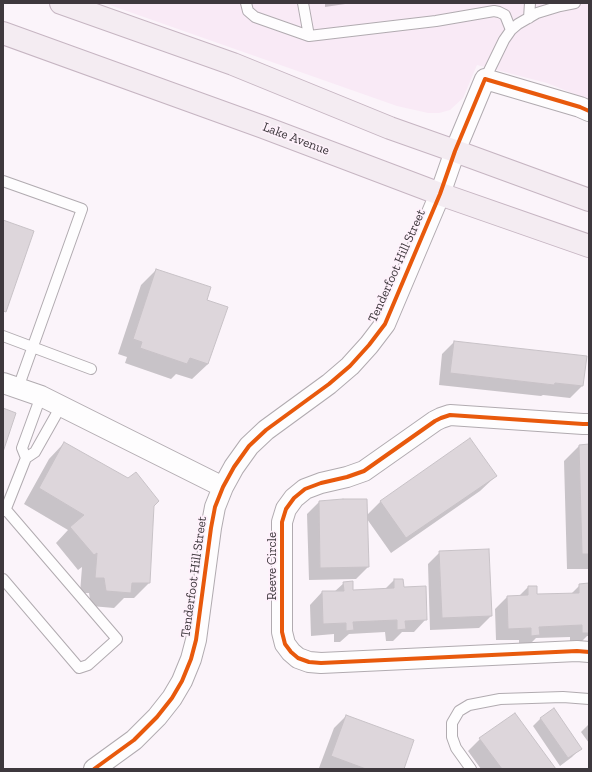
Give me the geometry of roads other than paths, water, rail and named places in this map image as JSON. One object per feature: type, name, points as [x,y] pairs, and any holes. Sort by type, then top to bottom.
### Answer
[{"type":"main road","points":[[61,3],[233,64],[390,128],[455,150],[589,200]]},
{"type":"main road","name":"Lake Avenue","points":[[3,33],[263,127],[440,194],[589,246]]},
{"type":"street","name":"Tenderfoot Hill Street","points":[[94,769],[134,740],[157,717],[172,698],[182,681],[191,659],[196,640],[215,507],[223,487],[234,467],[248,446],[266,430],[329,384],[350,366],[385,324],[440,194],[455,150],[486,79]]},
{"type":"street","points":[[486,79],[589,111]]},
{"type":"street","points":[[10,386],[41,396],[223,487]]},
{"type":"street","name":"Reeve Circle","points":[[589,424],[450,415],[434,421],[364,471],[347,477],[320,483],[305,489],[294,498],[286,509],[282,522],[282,632],[285,644],[298,658],[309,662],[322,663],[577,651],[589,652]]},
{"type":"lane","points":[[246,3],[248,12],[255,17],[309,36],[436,21],[494,11],[505,15],[511,30]]},
{"type":"lane","points":[[303,3],[309,36]]},
{"type":"lane","points":[[529,18],[530,3]]},
{"type":"lane","points":[[486,79],[504,40],[511,30],[518,24],[537,13],[575,3]]},
{"type":"lane","points":[[3,181],[82,209],[32,347],[10,386]]},
{"type":"lane","points":[[3,336],[91,370]]},
{"type":"lane","points":[[26,458],[22,448],[41,396]]},
{"type":"lane","points":[[3,579],[79,668],[88,665],[117,639],[7,511],[4,511],[26,458],[35,452],[61,406]]},
{"type":"lane","points":[[471,769],[456,748],[452,737],[452,723],[459,711],[469,705],[500,699],[563,697],[589,699]]}]
